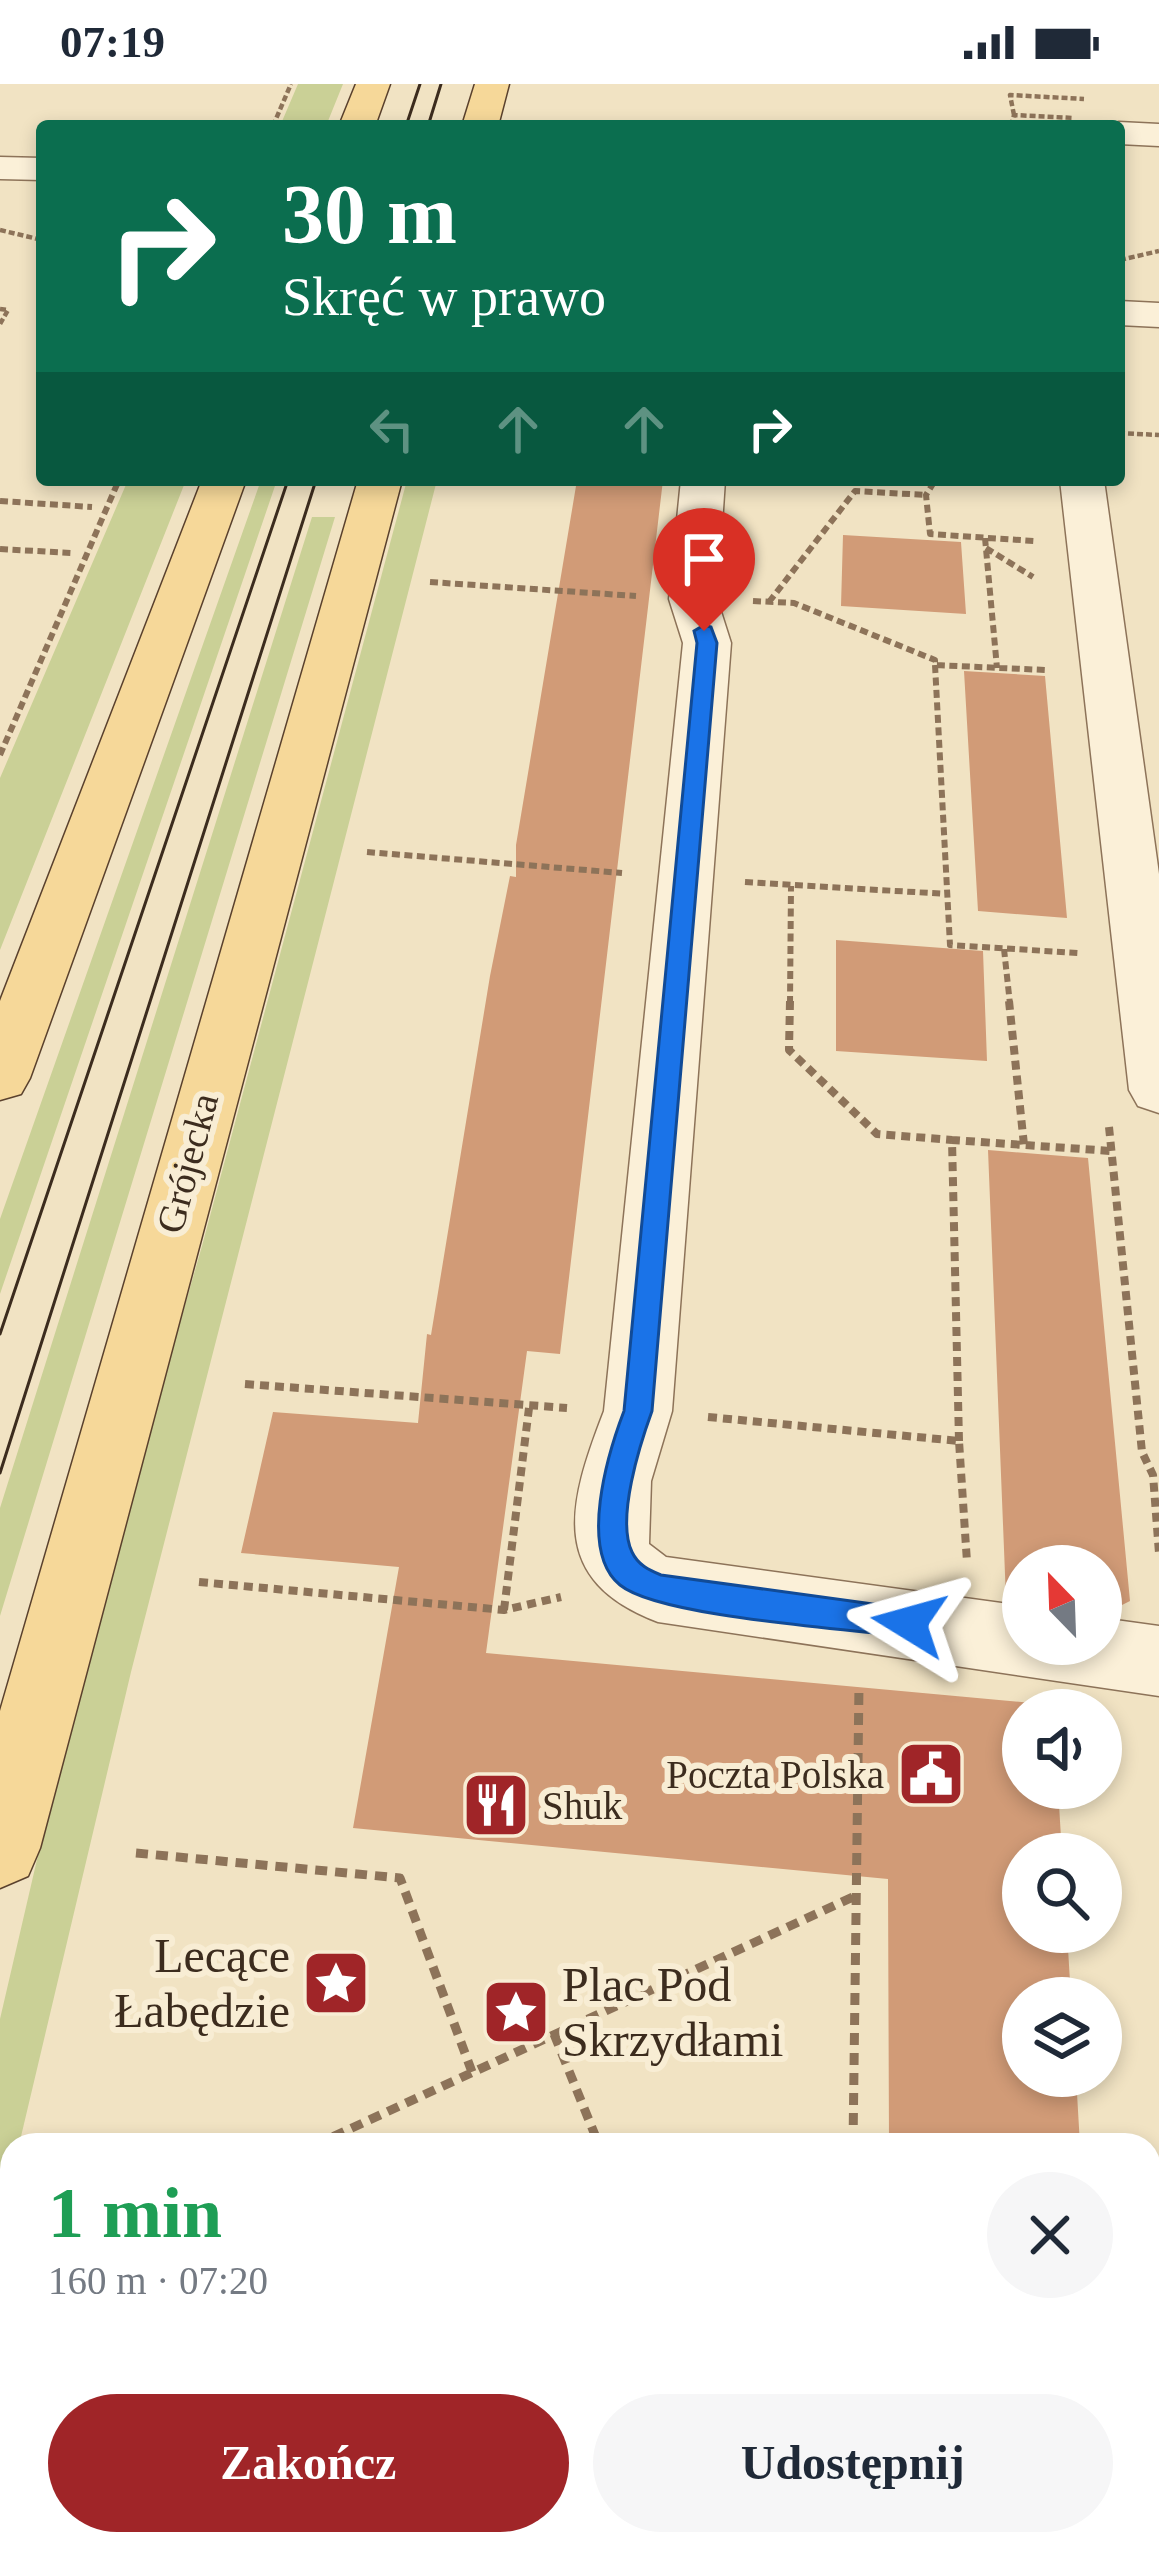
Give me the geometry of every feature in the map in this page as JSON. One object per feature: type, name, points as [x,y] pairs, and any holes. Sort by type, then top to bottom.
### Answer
[{"type":"main road","points":[[359,120],[373,84]]},
{"type":"main road","points":[[482,120],[492,84]]},
{"type":"main road","points":[[0,1078],[222,486]]},
{"type":"main road","name":"Grójecka","points":[[0,1848],[378,486]]},
{"type":"street","points":[[1125,133],[1159,135]]},
{"type":"street","points":[[0,167],[36,169]]},
{"type":"street","points":[[1125,313],[1159,315]]},
{"type":"street","points":[[702,486],[693,599],[707,643],[638,1411],[619,1462],[614,1552],[630,1575],[658,1589],[1002,1638]]},
{"type":"street","points":[[1083,486],[1159,1090]]},
{"type":"street","points":[[1122,1656],[1159,1661]]},
{"type":"path","points":[[276,120],[291,84]]},
{"type":"path","points":[[1006,84],[1010,95]]},
{"type":"path","points":[[0,230],[36,239]]},
{"type":"path","points":[[1125,259],[1159,251]]},
{"type":"path","points":[[0,309],[8,310],[0,324]]},
{"type":"path","points":[[1125,433],[1159,435]]},
{"type":"path","points":[[0,754],[116,486]]},
{"type":"path","points":[[931,486],[926,495],[930,535],[1054,543]]},
{"type":"path","points":[[769,602],[855,491],[926,495]]},
{"type":"path","points":[[0,501],[92,507]]},
{"type":"path","points":[[985,538],[997,668]]},
{"type":"path","points":[[986,548],[1042,583]]},
{"type":"path","points":[[0,549],[72,553]]},
{"type":"path","points":[[430,582],[794,604],[934,660],[950,945],[1091,954]]},
{"type":"path","points":[[935,665],[1065,671]]},
{"type":"path","points":[[791,886],[789,1050],[877,1133],[1111,1151]]},
{"type":"path","points":[[1004,949],[1024,1145]]},
{"type":"path","points":[[952,1140],[959,1441]]},
{"type":"path","points":[[503,1610],[530,1408]]},
{"type":"path","points":[[200,1582],[503,1610],[630,1575]]},
{"type":"path","points":[[853,2133],[859,1677]]},
{"type":"path","points":[[136,1853],[400,1879],[472,2072]]},
{"type":"path","points":[[341,2133],[855,1896]]},
{"type":"path","points":[[554,2034],[594,2133]]},
{"type":"green space","points":[[298,84],[343,84],[328,120],[283,120]]},
{"type":"green space","points":[[125,486],[184,486],[0,950],[0,778]]},
{"type":"green space","points":[[259,486],[275,486],[0,1294],[0,1219]]},
{"type":"green space","points":[[405,486],[435,486],[131,1672],[22,2133],[0,2133],[0,2019],[84,1657],[202,1246]]},
{"type":"green space","points":[[312,517],[335,517],[0,1616],[0,1508]]},
{"type":"building","points":[[576,486],[662,486],[560,1354],[527,1351],[486,1653],[1002,1700],[1002,1809],[1059,1809],[1061,1833],[1002,1833],[1002,1953],[1068,1953],[1070,1977],[1002,1977],[1002,2097],[1077,2097],[1079,2133],[889,2133],[888,1879],[353,1828],[399,1567],[241,1553],[273,1412],[418,1423],[427,1334],[431,1335],[490,976],[510,876],[516,877],[516,845]]},
{"type":"building","points":[[843,535],[961,542],[966,614],[841,606]]},
{"type":"building","points":[[964,671],[1045,676],[1067,918],[978,911]]},
{"type":"building","points":[[836,940],[983,951],[987,1061],[836,1051]]},
{"type":"building","points":[[988,1150],[1088,1158],[1130,1601],[1122,1605],[1122,1545],[1004,1545]]},
{"type":"tram line","points":[[408,120],[420,84]]},
{"type":"tram line","points":[[430,120],[441,84]]},
{"type":"tram line","points":[[0,1334],[286,486]]},
{"type":"tram line","points":[[0,1473],[314,486]]},
{"type":"place","name":"Poczta Polska","points":[[931,1774]]},
{"type":"place","name":"Shuk","points":[[496,1805]]},
{"type":"place","name":"Lecące Łabędzie","points":[[336,1983]]},
{"type":"place","name":"Plac Pod Skrzydłami","points":[[516,2012]]},
{"type":"route","points":[[704,631],[707,643],[638,1411],[619,1462],[614,1552],[630,1575],[658,1589],[909,1623]]}]
